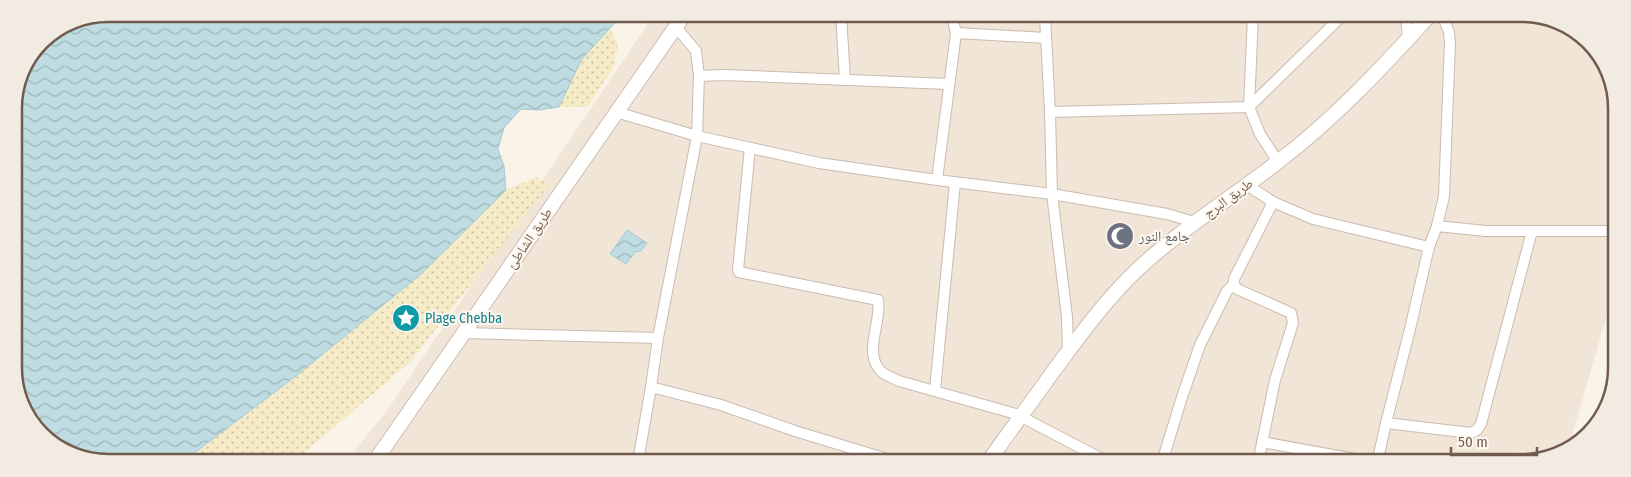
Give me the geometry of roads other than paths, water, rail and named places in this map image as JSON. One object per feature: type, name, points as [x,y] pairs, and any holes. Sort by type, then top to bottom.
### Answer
[{"type":"street","name":"طريق الشاطئ","points":[[380,454],[680,22]]},
{"type":"street","points":[[842,22],[846,80]]},
{"type":"street","points":[[937,180],[956,33],[953,22]]},
{"type":"street","points":[[1045,22],[1052,194],[1067,317],[1068,351]]},
{"type":"street","points":[[1253,22],[1249,107],[1260,134],[1278,162]]},
{"type":"street","points":[[1050,112],[1249,107],[1336,22]]},
{"type":"street","points":[[1406,22],[1408,38]]},
{"type":"street","name":"طريق البرج","points":[[994,454],[1103,306],[1137,270],[1194,222],[1278,162],[1312,134],[1376,74],[1423,22]]},
{"type":"street","points":[[1379,454],[1429,247],[1437,226],[1444,196],[1450,43],[1449,32],[1444,22]]},
{"type":"street","points":[[639,454],[658,338],[697,136],[699,76],[696,51],[676,28]]},
{"type":"street","points":[[956,33],[1046,38]]},
{"type":"street","points":[[699,76],[724,75],[948,84]]},
{"type":"street","points":[[616,112],[697,136],[819,163],[1052,194],[1167,214],[1194,222]]},
{"type":"street","points":[[750,148],[739,272],[878,300],[872,346],[874,359],[879,369],[899,381],[1021,416],[1093,454]]},
{"type":"street","points":[[935,390],[955,182]]},
{"type":"street","points":[[1247,184],[1273,202],[1314,219],[1429,247]]},
{"type":"street","points":[[1260,454],[1276,380],[1293,318],[1291,313],[1236,289],[1234,279],[1273,202]]},
{"type":"street","points":[[1437,226],[1486,231],[1608,231]]},
{"type":"street","points":[[1386,423],[1471,433],[1482,424],[1532,231]]},
{"type":"street","points":[[1164,454],[1200,345],[1227,291],[1234,284]]},
{"type":"street","points":[[464,333],[658,338]]},
{"type":"street","points":[[651,387],[721,406],[871,454]]},
{"type":"street","points":[[1262,442],[1328,454]]},
{"type":"water","points":[[109,22],[616,22],[581,60],[559,107],[539,110],[521,109],[504,128],[498,149],[504,166],[506,190],[421,274],[296,376],[193,454],[98,454],[87,452],[66,443],[52,433],[37,416],[27,396],[22,368],[23,103],[25,87],[29,76],[37,61],[48,48],[61,37],[76,29],[92,24]]},
{"type":"water","points":[[627,230],[647,243],[641,251],[635,252],[626,264],[610,254]]},
{"type":"place","name":"جامع النور","points":[[1120,236]]},
{"type":"place","name":"Plage Chebba","points":[[406,318]]}]
